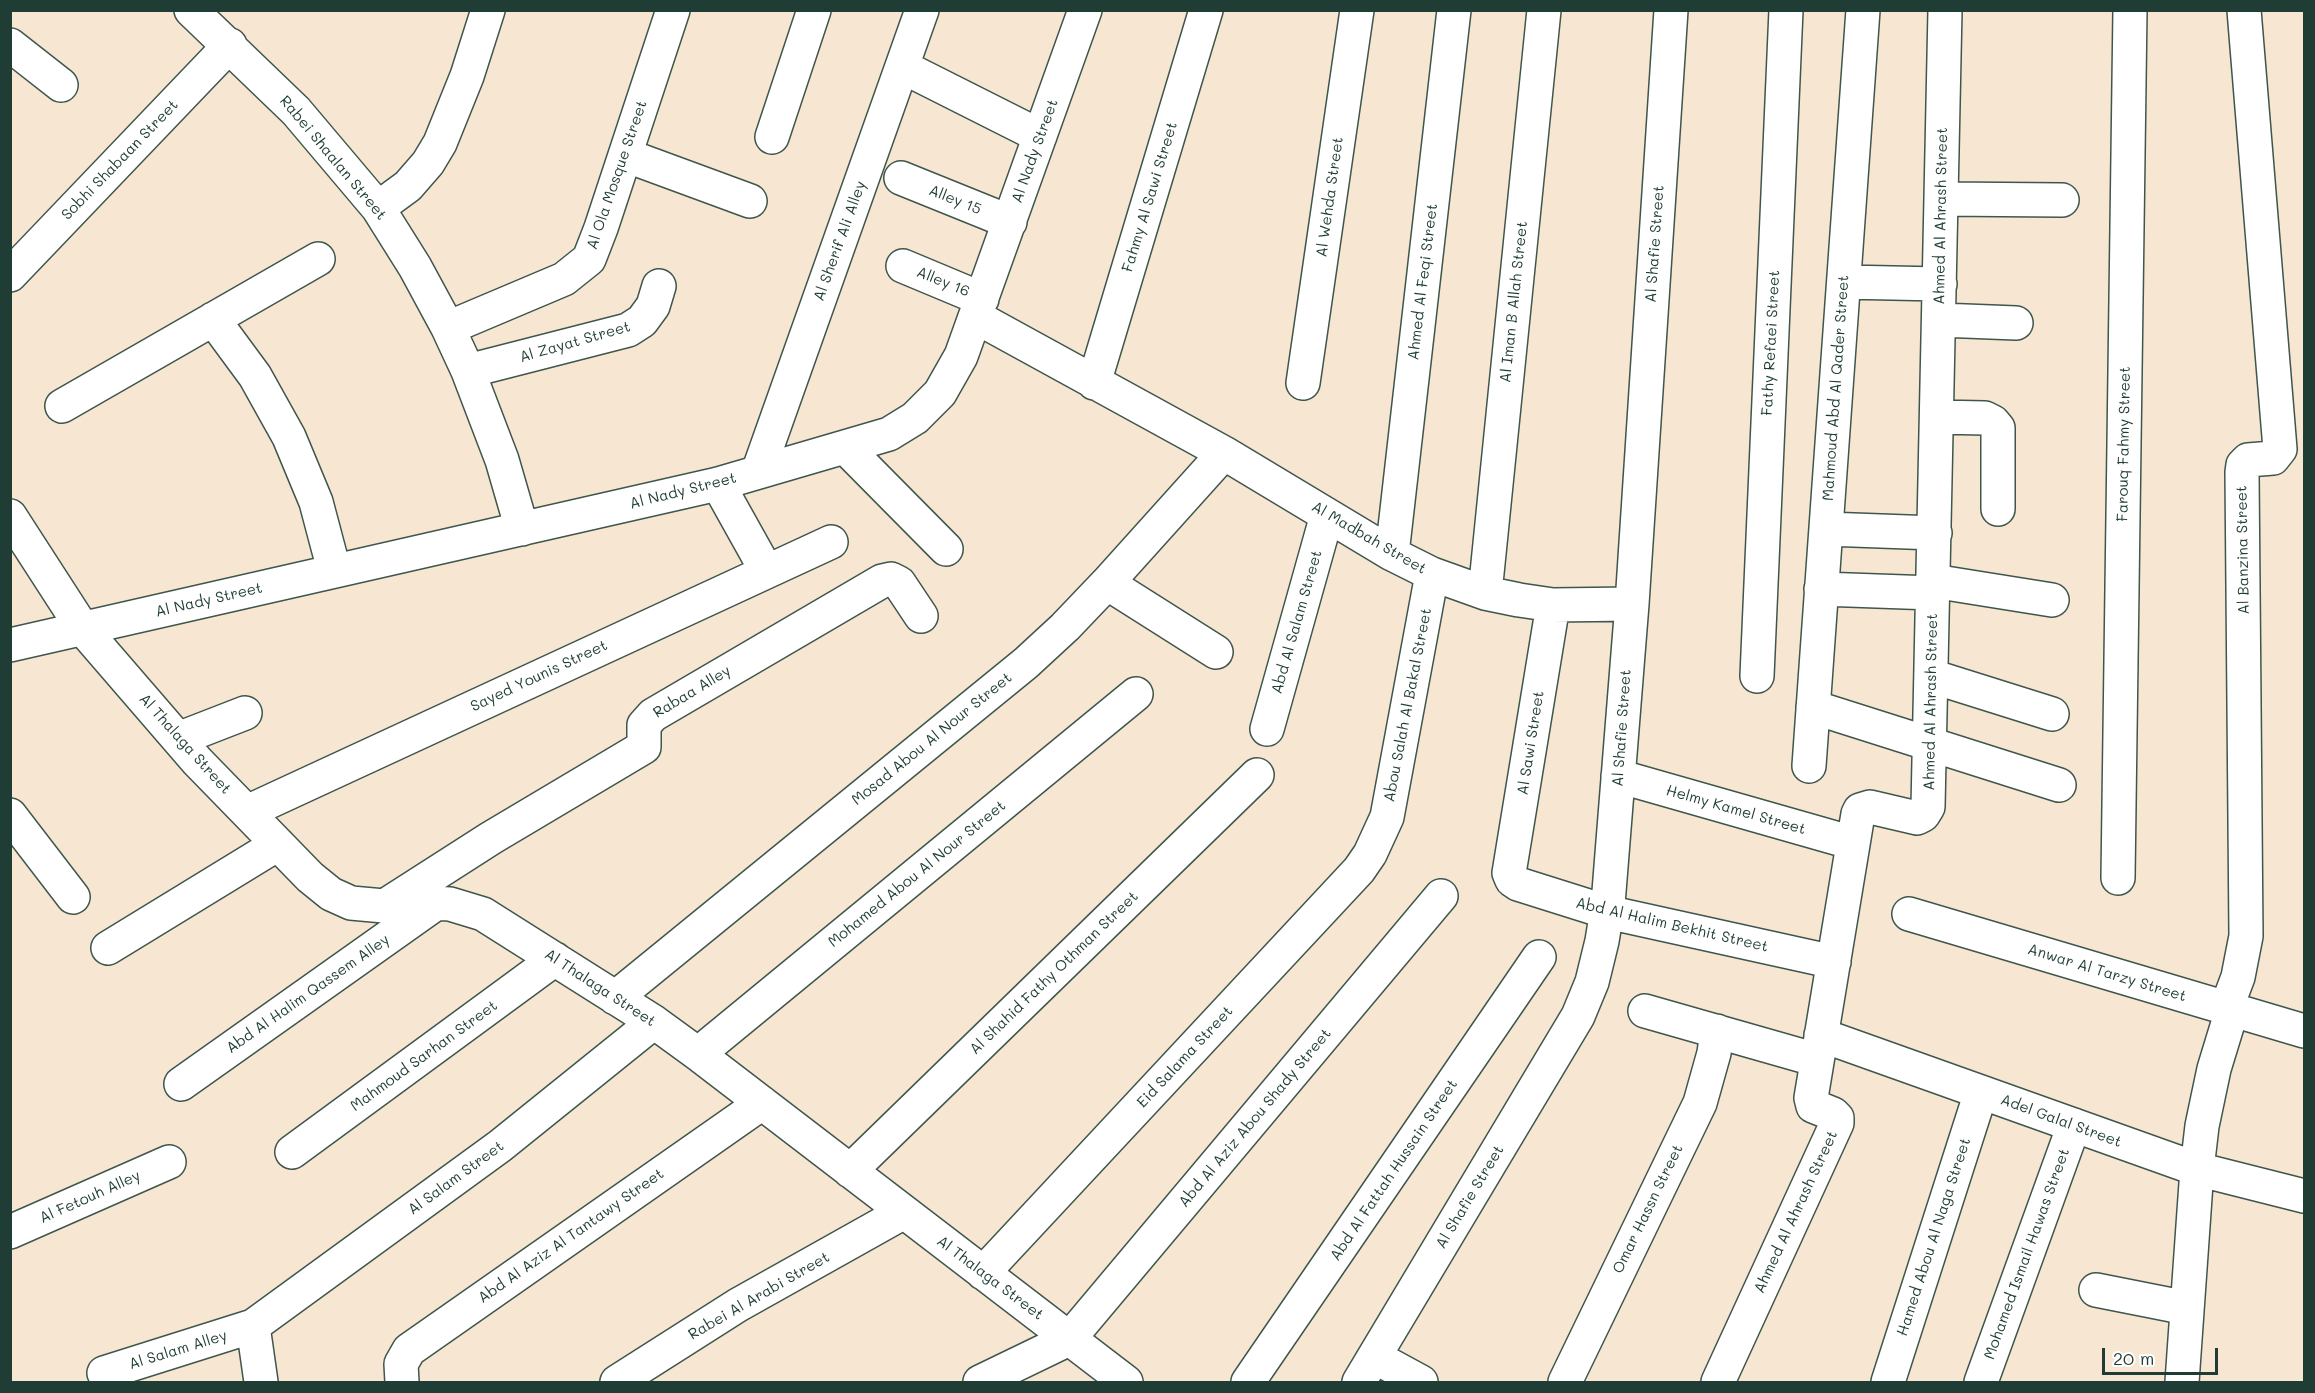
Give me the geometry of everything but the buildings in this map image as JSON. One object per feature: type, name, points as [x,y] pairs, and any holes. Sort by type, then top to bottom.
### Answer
[{"type":"street","name":"Rabei Shaalan Street","points":[[192,10],[296,111],[378,208],[415,267],[448,327],[468,371],[502,460],[522,529]]},
{"type":"street","points":[[378,208],[408,186],[428,164],[440,143],[467,76],[488,10]]},
{"type":"street","name":"Al Ola Mosque Street","points":[[448,327],[564,279],[589,259],[602,228],[673,10]]},
{"type":"street","points":[[772,136],[814,10]]},
{"type":"street","name":"Al Sherif Ali Alley","points":[[758,472],[922,10]]},
{"type":"street","name":"Al Nady Street","points":[[10,645],[718,484],[889,434],[915,418],[940,393],[960,356],[1085,10]]},
{"type":"street","name":"Fahmy Al Sawi Street","points":[[1094,383],[1206,10]]},
{"type":"street","name":"Al Wehda Street","points":[[1303,383],[1357,10]]},
{"type":"street","name":"Ahmed Al Feqi Street","points":[[1392,554],[1454,10]]},
{"type":"street","name":"Al Iman B Allah Street","points":[[1485,593],[1544,10]]},
{"type":"street","name":"Al Shafie Street","points":[[1367,1370],[1578,1016],[1592,982],[1607,912],[1632,604],[1671,10]]},
{"type":"street","name":"Fathy Refaei Street","points":[[1757,676],[1786,10]]},
{"type":"street","name":"Mahmoud Abd Al Qader Street","points":[[1809,766],[1863,10]]},
{"type":"street","name":"Ahmed Al Ahrash Street","points":[[1718,1383],[1836,1127],[1837,1118],[1833,1114],[1811,1103],[1858,814],[1865,807],[1870,807],[1912,818],[1923,815],[1928,807],[1945,10]]},
{"type":"street","name":"Farouq Fahmy Street","points":[[2118,878],[2130,10]]},
{"type":"street","name":"Al Banzina Street","points":[[2229,1009],[2246,936],[2242,472],[2243,465],[2248,460],[2273,458],[2292,449],[2244,10]]},
{"type":"street","points":[[10,45],[61,85]]},
{"type":"street","name":"Sobhi Shabaan Street","points":[[10,275],[230,45]]},
{"type":"street","points":[[903,67],[1040,136]]},
{"type":"street","points":[[626,154],[750,201]]},
{"type":"street","name":"Alley 15","points":[[901,178],[1010,222]]},
{"type":"street","points":[[1942,199],[2062,200]]},
{"type":"street","points":[[62,406],[318,259]]},
{"type":"street","name":"Alley 16","points":[[903,266],[979,308],[1094,383]]},
{"type":"street","points":[[1844,282],[1940,284]]},
{"type":"street","name":"Al Zayat Street","points":[[468,371],[628,330],[642,321],[653,306],[659,286]]},
{"type":"street","points":[[213,319],[255,376],[289,437],[316,502],[334,570]]},
{"type":"street","points":[[1940,320],[2016,323]]},
{"type":"street","name":"Al Madbah Street","points":[[1094,383],[1224,453],[1392,554],[1432,574],[1485,593],[1553,605],[1632,604]]},
{"type":"street","points":[[1937,417],[1985,418],[1998,428],[1998,509]]},
{"type":"street","points":[[844,447],[946,549]]},
{"type":"street","name":"Mosad Abou Al Nour Street","points":[[615,998],[1026,663],[1107,583],[1224,453]]},
{"type":"street","points":[[718,484],[766,570]]},
{"type":"street","name":"Abd Al Salam Street","points":[[1267,729],[1327,515]]},
{"type":"street","name":"Al Thalaga Street","points":[[10,516],[83,629],[178,739],[310,877],[331,894],[351,903],[384,906],[412,902],[450,904],[483,914],[654,1022],[698,1054],[1126,1383]]},
{"type":"street","points":[[1826,529],[1935,532]]},
{"type":"street","name":"Sayed Younis Street","points":[[247,812],[766,570],[831,542]]},
{"type":"street","name":"Abou Salah Al Bakal Street","points":[[1380,836],[1387,817],[1432,574]]},
{"type":"street","name":"Rabaa Alley","points":[[384,906],[491,838],[644,747],[644,725],[653,715],[882,581],[891,579],[899,582],[921,616]]},
{"type":"street","points":[[1107,583],[1216,652]]},
{"type":"street","points":[[1821,589],[1933,587],[2052,600]]},
{"type":"street","name":"Al Sawi Street","points":[[1512,880],[1509,873],[1553,605]]},
{"type":"street","points":[[1931,676],[2052,714]]},
{"type":"street","name":"Mohamed Abou Al Nour Street","points":[[698,1054],[1136,694]]},
{"type":"street","points":[[1813,707],[2059,785]]},
{"type":"street","points":[[178,739],[245,713]]},
{"type":"street","name":"Al Shahid Fathy Othman Street","points":[[850,1171],[1257,775]]},
{"type":"street","name":"Helmy Kamel Street","points":[[1618,776],[1853,843]]},
{"type":"street","points":[[10,815],[74,897]]},
{"type":"street","name":"Eid Salama Street","points":[[983,1273],[1359,870],[1380,836]]},
{"type":"street","points":[[108,948],[278,844]]},
{"type":"street","name":"Abd Al Halim Bekhit Street","points":[[1512,880],[1518,884],[1607,912],[1834,962]]},
{"type":"street","name":"Abd Al Aziz Abou Shady Street","points":[[1069,1339],[1441,896]]},
{"type":"street","name":"Abd Al Halim Qassem Alley","points":[[181,1084],[435,903]]},
{"type":"street","name":"Anwar Al Tarzy Street","points":[[1910,914],[2304,1031]]},
{"type":"street","name":"Abd Al Fattah Hussain Street","points":[[1248,1383],[1539,957]]},
{"type":"street","name":"Mahmoud Sarhan Street","points":[[292,1152],[555,959]]},
{"type":"street","points":[[2182,1383],[2202,1126],[2229,1009]]},
{"type":"street","name":"Adel Galal Street","points":[[1645,1011],[1716,1031],[1819,1047],[1981,1092],[2197,1169],[2304,1196]]},
{"type":"street","name":"Al Salam Street","points":[[253,1326],[500,1146],[654,1022]]},
{"type":"street","name":"Omar Hassn Street","points":[[1565,1383],[1700,1103],[1714,1053],[1716,1031]]},
{"type":"street","name":"Hamed Abou Al Naga Street","points":[[1888,1383],[1981,1092]]},
{"type":"street","name":"Abd Al Aziz Al Tantawy Street","points":[[402,1383],[401,1364],[404,1356],[415,1345],[762,1103]]},
{"type":"street","name":"Mohamed Ismail Hawas Street","points":[[1981,1383],[2074,1125]]},
{"type":"street","name":"Al Fetouh Alley","points":[[10,1232],[169,1162]]},
{"type":"street","name":"Rabei Al Arabi Street","points":[[617,1383],[738,1305],[904,1212]]},
{"type":"street","points":[[2096,1290],[2187,1308]]},
{"type":"street","points":[[253,1326],[261,1383]]},
{"type":"street","name":"Al Salam Alley","points":[[104,1373],[253,1326]]},
{"type":"street","points":[[980,1383],[1069,1339]]},
{"type":"street","points":[[1367,1370],[1421,1383]]}]
